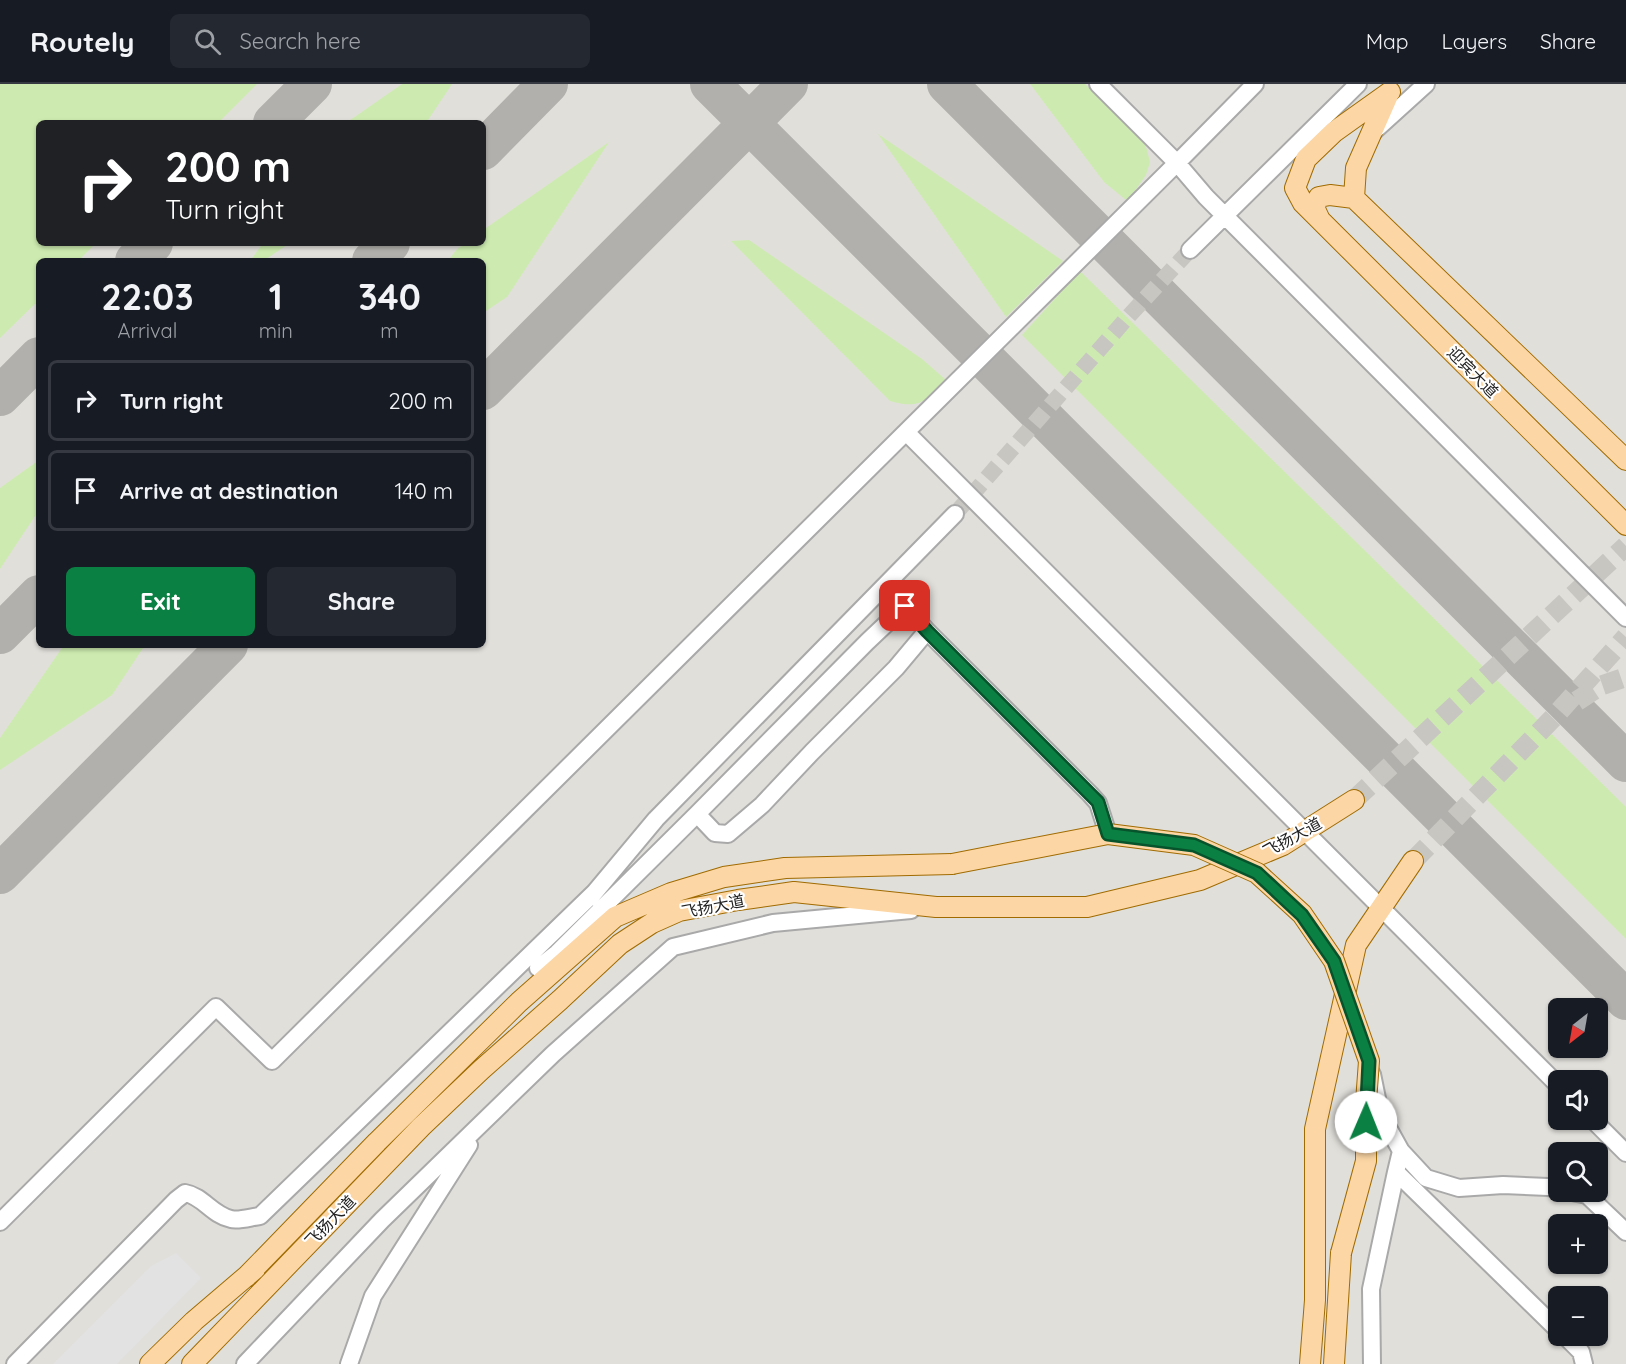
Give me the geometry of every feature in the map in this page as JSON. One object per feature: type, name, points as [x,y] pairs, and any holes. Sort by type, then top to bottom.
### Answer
[{"type":"main road","points":[[1354,198],[1356,168],[1393,88]]},
{"type":"main road","name":"迎宾大道","points":[[1393,88],[1334,132],[1306,159],[1295,188],[1303,203],[1626,525]]},
{"type":"main road","points":[[1320,220],[1314,207],[1319,197],[1330,195],[1354,198],[1626,458]]},
{"type":"main road","name":"飞扬大道","points":[[192,1364],[421,1127],[620,944],[652,924],[679,911],[794,892],[936,908],[1088,907],[1200,880],[1283,845],[1354,800]]},
{"type":"main road","points":[[246,1277],[376,1142],[519,1002],[615,917],[671,893],[724,877],[785,868],[952,864],[1108,834],[1194,845],[1257,873],[1302,915],[1334,961],[1369,1061],[1366,1161],[1341,1253],[1334,1364]]},
{"type":"main road","points":[[1310,1364],[1315,1300],[1315,1129],[1356,945],[1413,861]]},
{"type":"main road","points":[[150,1364],[194,1321],[421,1127]]},
{"type":"street","points":[[1098,84],[1177,163],[1206,197],[1626,618]]},
{"type":"street","points":[[0,1222],[216,1007],[272,1062],[1255,84]]},
{"type":"street","points":[[1190,250],[1359,84]]},
{"type":"street","points":[[1371,135],[1425,84]]},
{"type":"street","points":[[906,432],[1548,1075]]},
{"type":"street","points":[[502,1019],[596,891],[656,819],[955,514]]},
{"type":"street","points":[[538,968],[697,814],[850,658],[905,606],[927,631],[1098,802],[1108,834]]},
{"type":"street","points":[[697,814],[715,833],[728,834],[762,805],[896,668],[927,631]]},
{"type":"street","points":[[15,1364],[185,1193],[194,1195],[214,1213],[232,1220],[260,1216],[596,891]]},
{"type":"street","points":[[245,1364],[382,1220],[553,1054],[672,947],[773,923],[936,908]]},
{"type":"street","points":[[1369,1061],[1380,1113],[1401,1151],[1426,1178],[1459,1188],[1503,1185],[1548,1187]]},
{"type":"street","points":[[349,1364],[373,1296],[484,1121]]},
{"type":"street","points":[[1603,1130],[1626,1153]]},
{"type":"street","points":[[1372,1364],[1371,1289],[1401,1151]]},
{"type":"street","points":[[1396,1172],[1548,1320]]},
{"type":"street","points":[[1594,1202],[1626,1232]]},
{"type":"street","points":[[1575,1346],[1581,1352],[1584,1364]]},
{"type":"shaded area","points":[[0,84],[1626,84],[1626,1364],[0,1364]]},
{"type":"shaded area","points":[[176,1253],[201,1278],[117,1364],[53,1364],[151,1266]]},
{"type":"green space","points":[[0,84],[257,84],[221,120],[36,120],[36,246],[93,246],[81,258],[36,258],[36,303],[0,338]]},
{"type":"green space","points":[[402,84],[452,84],[428,120],[350,120]]},
{"type":"green space","points":[[1030,84],[1085,84],[1143,141],[1150,162],[1146,175],[1126,200],[1104,182]]},
{"type":"green space","points":[[878,134],[1063,261],[1006,317]]},
{"type":"green space","points":[[609,142],[507,297],[486,311],[486,258],[450,258],[462,246],[486,246],[486,228]]},
{"type":"green space","points":[[749,240],[922,359],[946,380],[928,398],[916,404],[900,404],[890,401],[731,241]]},
{"type":"green space","points":[[261,246],[286,246],[268,258],[252,258]]},
{"type":"green space","points":[[1080,271],[1626,807],[1626,939],[1022,335]]},
{"type":"green space","points":[[36,462],[36,515],[0,569],[0,488]]},
{"type":"green space","points":[[62,648],[143,648],[112,695],[0,770],[0,738]]},
{"type":"taxiway","points":[[276,120],[312,84]]},
{"type":"taxiway","points":[[486,147],[548,84]]},
{"type":"taxiway","points":[[710,84],[1626,1000]]},
{"type":"taxiway","points":[[486,387],[788,84]]},
{"type":"taxiway","points":[[947,84],[1626,762]]},
{"type":"taxiway","points":[[138,258],[150,246]]},
{"type":"taxiway","points":[[375,258],[387,246]]},
{"type":"taxiway","points":[[0,396],[36,360]]},
{"type":"taxiway","points":[[0,634],[36,598]]},
{"type":"taxiway","points":[[0,874],[225,648]]},
{"type":"tunnel","points":[[955,514],[1127,318],[1190,250]]},
{"type":"tunnel","points":[[1354,800],[1626,546]]},
{"type":"tunnel","points":[[1413,861],[1555,716],[1626,637]]},
{"type":"tunnel","points":[[1577,701],[1600,686],[1626,677]]},
{"type":"route","points":[[905,606],[927,631],[1098,802],[1108,834],[1194,845],[1257,873],[1302,915],[1334,961],[1369,1061],[1366,1122]]}]
